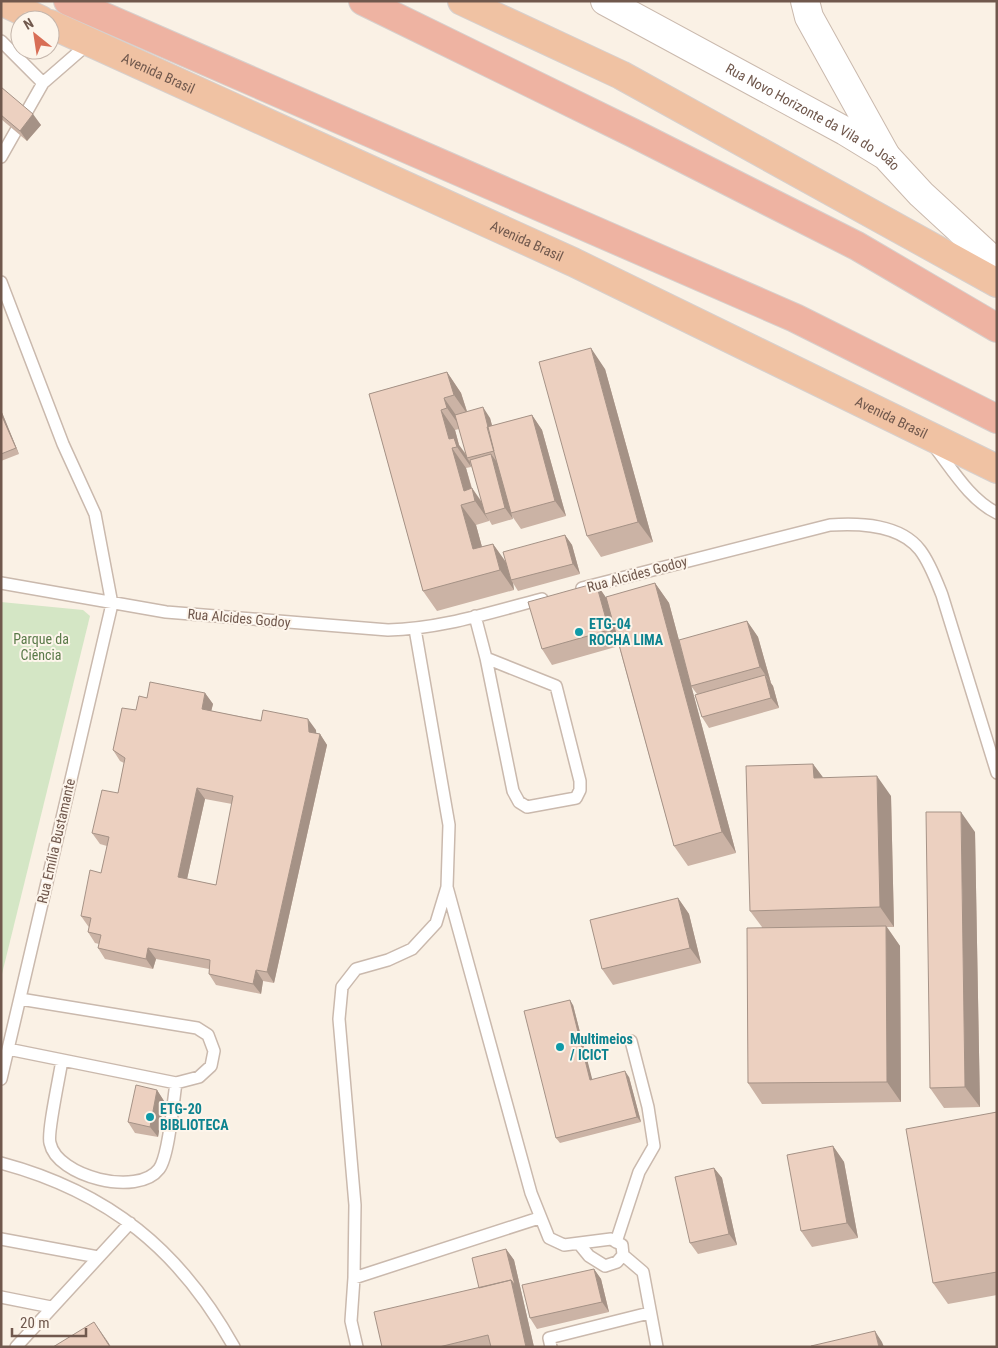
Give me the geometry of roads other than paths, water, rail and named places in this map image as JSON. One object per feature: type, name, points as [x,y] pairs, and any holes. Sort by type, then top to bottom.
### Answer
[{"type":"highway","points":[[1,1],[20,10]]},
{"type":"highway","points":[[68,1],[795,318],[997,419]]},
{"type":"highway","points":[[363,1],[633,133],[857,246],[997,328]]},
{"type":"highway","points":[[462,1],[621,75],[997,283]]},
{"type":"highway","name":"Avenida Brasil","points":[[60,29],[573,262],[997,469]]},
{"type":"street","name":"Rua Novo Horizonte da Vila do João","points":[[605,1],[845,131],[886,156],[921,194],[997,264]]},
{"type":"street","points":[[805,1],[809,17],[886,156]]},
{"type":"lane","points":[[1,40],[43,83]]},
{"type":"lane","points":[[1,157],[43,83],[89,43]]},
{"type":"lane","points":[[1,282],[63,444],[95,514],[112,604]]},
{"type":"lane","points":[[925,434],[964,486],[997,514]]},
{"type":"lane","name":"Rua Alcides Godoy","points":[[572,591],[830,525],[861,523],[892,532],[909,540],[920,550],[930,567],[948,612],[997,773]]},
{"type":"lane","name":"Rua Alcides Godoy","points":[[1,583],[112,604],[186,614],[371,629],[415,629],[552,596]]},
{"type":"lane","name":"Rua Emília Bustamante","points":[[1,1079],[112,604]]},
{"type":"lane","points":[[475,616],[486,658],[513,791],[519,802],[527,807],[576,798],[580,790],[580,781],[556,686],[486,658]]},
{"type":"lane","points":[[357,1347],[350,1321],[354,1278],[355,1206],[339,1019],[342,986],[356,969],[388,960],[412,949],[436,923],[447,887],[449,825],[415,629]]},
{"type":"lane","points":[[447,887],[539,1218],[549,1238],[564,1245],[580,1245],[593,1240],[611,1239],[622,1245],[623,1255],[643,1272],[649,1313],[657,1347]]},
{"type":"lane","points":[[8,1049],[176,1083],[199,1077],[211,1066],[214,1051],[208,1035],[197,1028],[20,998]]},
{"type":"lane","points":[[616,1242],[624,1223],[639,1172],[654,1146],[648,1107],[631,1041]]},
{"type":"lane","points":[[62,1060],[49,1142],[59,1160],[74,1171],[114,1182],[142,1181],[159,1169],[164,1157],[176,1083]]},
{"type":"lane","points":[[1,1163],[35,1172],[84,1194],[130,1223],[175,1263],[213,1310],[234,1347]]},
{"type":"lane","points":[[354,1278],[539,1218]]},
{"type":"lane","points":[[16,1347],[130,1223]]},
{"type":"lane","points":[[1,1239],[98,1257]]},
{"type":"lane","points":[[580,1245],[589,1256],[605,1266],[617,1262],[623,1255]]},
{"type":"lane","points":[[1,1297],[51,1307]]},
{"type":"lane","points":[[551,1347],[549,1338],[649,1313]]},
{"type":"place","name":"ETG-04 ROCHA LIMA","points":[[579,632]]},
{"type":"place","name":"Multimeios / ICICT","points":[[560,1047]]},
{"type":"place","name":"ETG-20 BIBLIOTECA","points":[[150,1117]]},
{"type":"park label","name":"Parque da Ciência","points":[[41,648]]}]
